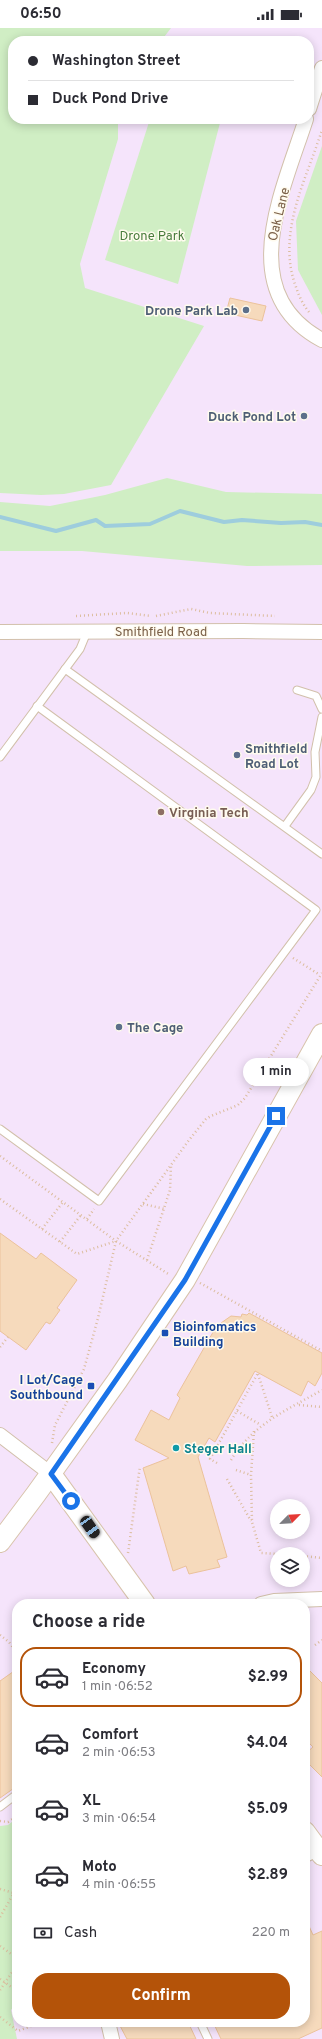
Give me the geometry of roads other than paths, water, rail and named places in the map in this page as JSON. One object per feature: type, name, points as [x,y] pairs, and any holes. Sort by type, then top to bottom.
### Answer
[{"type":"street","points":[[314,93],[322,68]]},
{"type":"street","name":"Oak Lane","points":[[304,124],[276,215],[270,242],[270,264],[274,283],[281,301],[293,318],[309,333],[322,340]]},
{"type":"street","name":"Smithfield Road","points":[[0,632],[322,632]]},
{"type":"street","points":[[0,1542],[51,1474],[185,1280],[322,1034]]},
{"type":"street","points":[[0,1435],[51,1474],[141,1599]]},
{"type":"street","points":[[310,1600],[322,1599]]},
{"type":"street","points":[[310,1842],[315,1853]]},
{"type":"street","points":[[109,2027],[112,2039]]},
{"type":"lane","points":[[0,757],[80,649],[87,632]]},
{"type":"lane","points":[[65,669],[322,854]]},
{"type":"lane","points":[[297,690],[316,696],[322,709]]},
{"type":"lane","points":[[0,1128],[99,1202],[319,911],[37,706]]},
{"type":"lane","points":[[285,826],[311,790],[316,777],[315,752],[322,717]]},
{"type":"lane","points":[[0,1807],[12,1798]]},
{"type":"lane","points":[[202,2027],[208,2039]]},
{"type":"waterway","points":[[0,517],[56,531],[96,520],[105,526],[150,524],[180,511],[224,522],[242,520],[281,523],[305,522],[322,525]]},
{"type":"place","name":"Drone Park Lab","points":[[246,310]]},
{"type":"place","name":"Duck Pond Lot","points":[[304,416]]},
{"type":"place","name":"Smithfield Road Lot","points":[[237,755]]},
{"type":"place","name":"Virginia Tech","points":[[161,812]]},
{"type":"place","name":"The Cage","points":[[119,1027]]},
{"type":"place","name":"Bioinfomatics Building","points":[[165,1333]]},
{"type":"place","name":"I Lot/Cage Southbound","points":[[91,1386]]},
{"type":"place","name":"Steger Hall","points":[[176,1448]]},
{"type":"park label","name":"Drone Park","points":[[152,235]]}]
